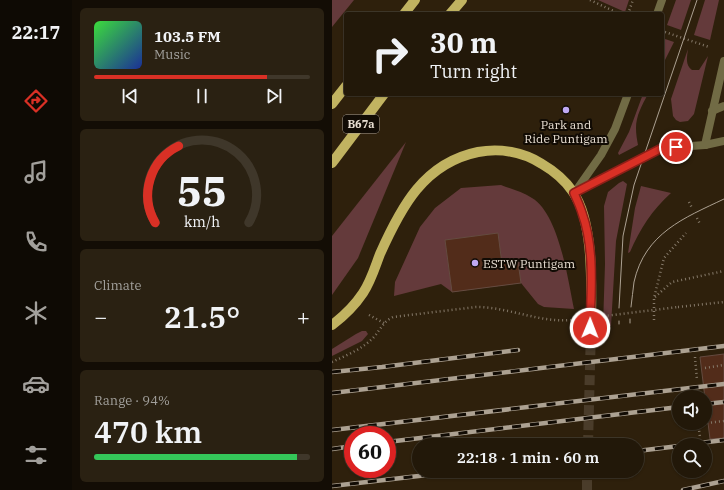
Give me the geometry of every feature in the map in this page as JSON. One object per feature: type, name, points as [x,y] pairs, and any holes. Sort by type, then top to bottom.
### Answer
[{"type":"main road","points":[[406,12],[415,0]]},
{"type":"main road","points":[[456,7],[466,0]]},
{"type":"main road","name":"B67a","points":[[332,104],[344,89]]},
{"type":"main road","name":"B67a","points":[[332,163],[382,96]]},
{"type":"main road","points":[[332,325],[353,306],[364,292],[398,216],[410,197],[424,181],[452,160],[466,155],[498,150],[513,152],[539,162],[553,170],[565,181],[574,193],[583,214],[589,249],[591,285],[590,328]]},
{"type":"lane","points":[[658,12],[662,0]]},
{"type":"lane","points":[[705,145],[712,111],[723,71],[724,61]]},
{"type":"lane","points":[[574,193],[601,155],[615,129],[627,96]]},
{"type":"lane","points":[[712,111],[724,106]]},
{"type":"lane","points":[[574,193],[662,148],[705,145],[724,141]]},
{"type":"path","points":[[590,0],[616,12]]},
{"type":"path","points":[[629,12],[633,0]]},
{"type":"path","points":[[665,32],[709,47]]},
{"type":"path","points":[[689,202],[692,208]]},
{"type":"path","points":[[697,218],[700,224]]},
{"type":"path","points":[[654,320],[654,298],[664,258],[686,232]]},
{"type":"path","points":[[654,298],[672,282],[724,271]]},
{"type":"path","points":[[332,362],[365,345],[376,335],[384,323],[393,316],[481,307],[494,308],[561,321],[724,302]]},
{"type":"path","points":[[695,357],[697,380]]},
{"type":"path","points":[[705,368],[724,365]]},
{"type":"path","points":[[712,422],[724,421]]},
{"type":"path","points":[[699,430],[700,437]]},
{"type":"shaded area","points":[[332,0],[354,0],[344,12],[332,27]]},
{"type":"shaded area","points":[[598,0],[629,0],[625,12]]},
{"type":"shaded area","points":[[676,0],[691,0],[681,30],[667,25]]},
{"type":"shaded area","points":[[705,0],[719,0],[710,40],[694,35]]},
{"type":"shaded area","points":[[664,39],[674,42],[664,62]]},
{"type":"shaded area","points":[[688,49],[687,63],[692,70],[699,70],[708,56],[694,114],[688,121],[680,122],[673,116],[671,99]]},
{"type":"shaded area","points":[[642,96],[647,96],[638,115],[636,124],[638,145],[619,155],[618,153],[629,132]]},
{"type":"shaded area","points":[[406,142],[358,258],[332,295],[332,236]]},
{"type":"shaded area","points":[[623,181],[627,184],[616,241],[611,326],[603,326],[605,264],[604,206],[608,192]]},
{"type":"shaded area","points":[[501,185],[521,192],[532,198],[541,206],[549,218],[561,249],[574,309],[544,307],[538,304],[521,283],[452,292],[441,284],[394,296],[395,282],[420,227],[435,208],[461,188]]},
{"type":"shaded area","points":[[641,186],[671,193],[647,220],[630,252],[628,253],[635,208]]},
{"type":"shaded area","points":[[362,331],[366,331],[368,334],[362,341],[332,356],[332,349]]},
{"type":"building","name":"ESTW Puntigam","points":[[498,233],[502,264],[518,262],[521,283],[452,292],[445,240]]},
{"type":"building","points":[[724,354],[724,438],[710,438],[709,430],[712,430],[712,390],[704,390],[700,357]]},
{"type":"tunnel","points":[[588,438],[591,328]]},
{"type":"tunnel","points":[[587,478],[587,490]]},
{"type":"tram line","points":[[619,308],[623,236],[634,185],[697,0]]},
{"type":"tram line","points":[[631,307],[634,282],[639,265],[647,251],[657,239],[668,229],[681,221],[724,199]]},
{"type":"railway","points":[[332,393],[724,346]]},
{"type":"railway","points":[[332,372],[518,350]]},
{"type":"railway","points":[[332,430],[724,384]]},
{"type":"railway","points":[[712,403],[724,402]]},
{"type":"railway","points":[[396,441],[672,408]]},
{"type":"railway","points":[[712,442],[724,440]]},
{"type":"railway","points":[[332,449],[344,447]]},
{"type":"railway","points":[[644,450],[672,447]]},
{"type":"railway","points":[[332,486],[412,477]]},
{"type":"railway","points":[[683,490],[724,481]]},
{"type":"place","name":"Park and Ride Puntigam","points":[[566,110]]},
{"type":"place","name":"ESTW Puntigam","points":[[475,263]]},
{"type":"route","points":[[590,328],[590,256],[583,214],[574,193],[662,148],[676,147]]}]
